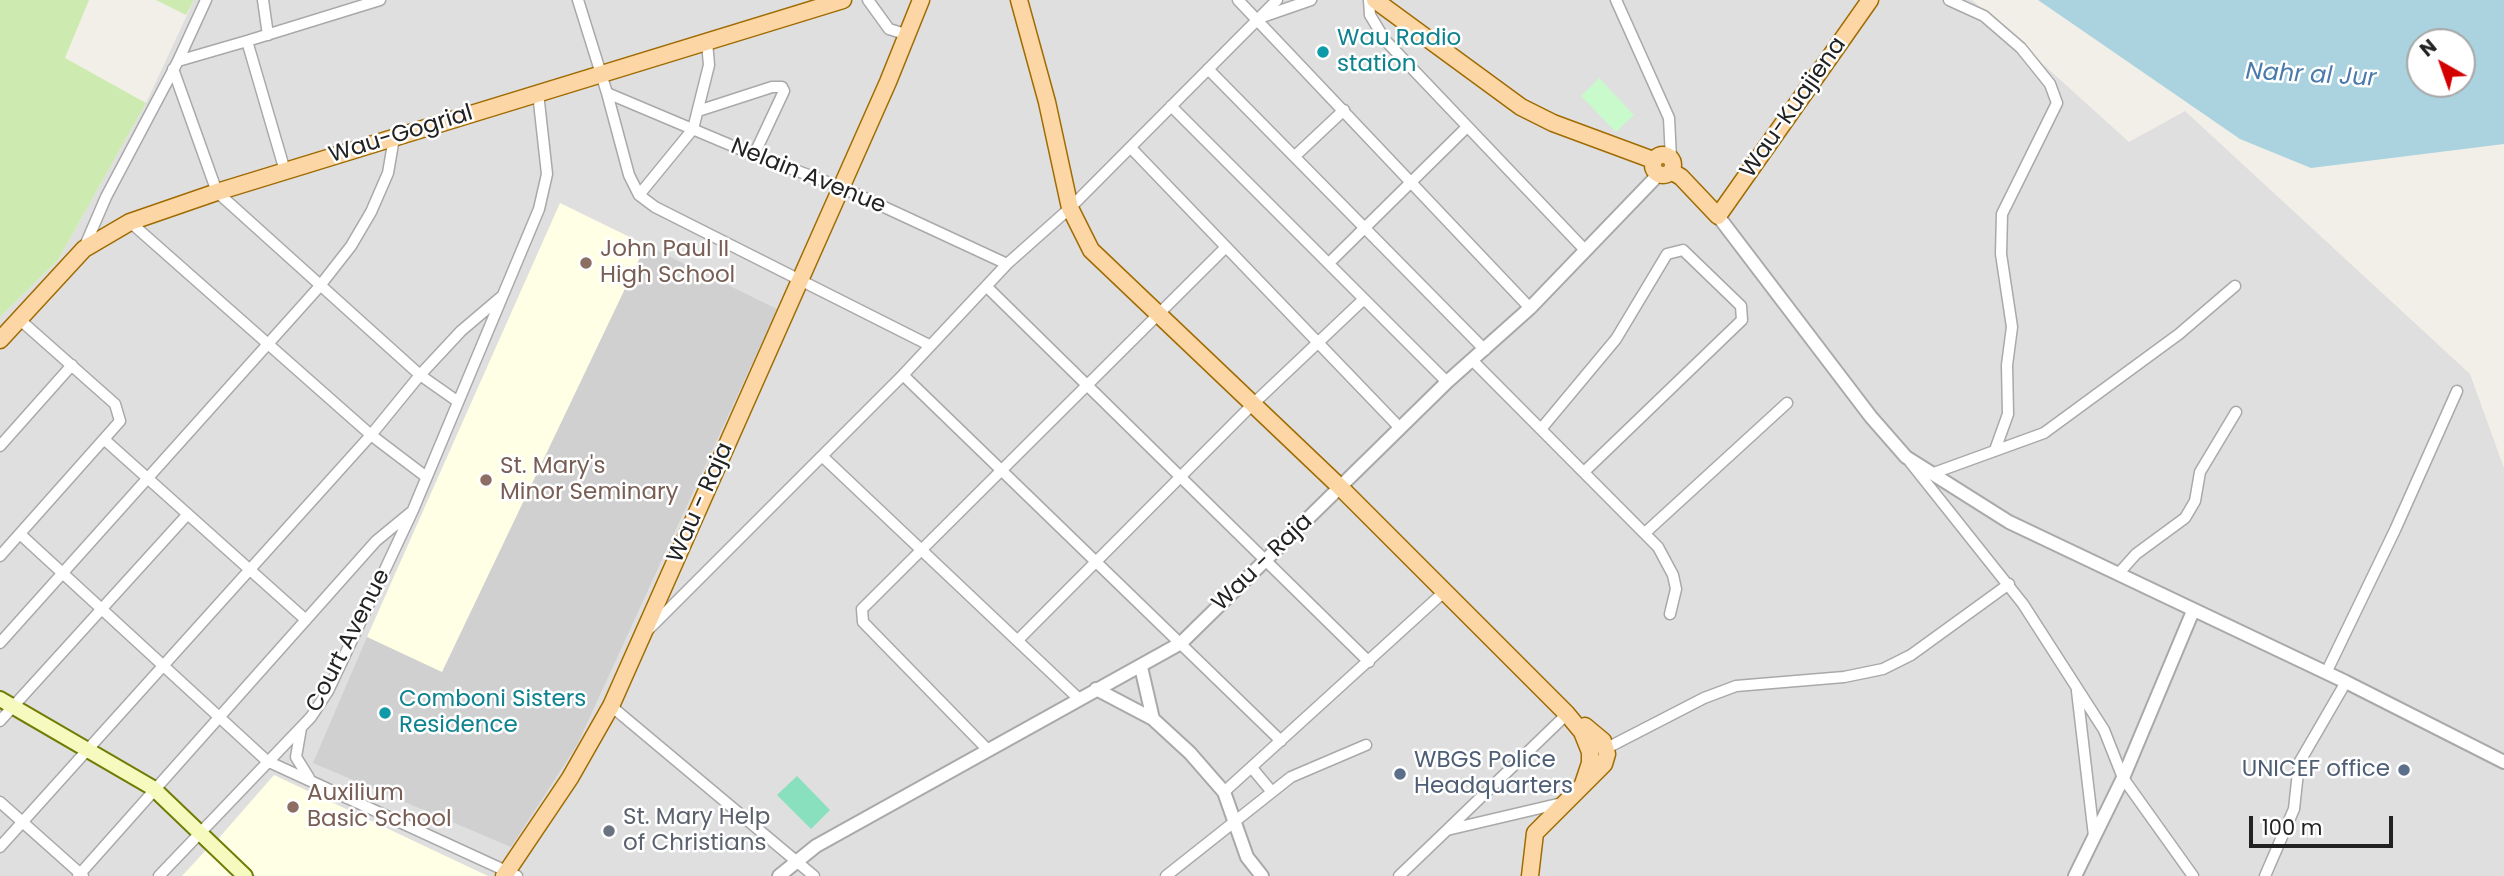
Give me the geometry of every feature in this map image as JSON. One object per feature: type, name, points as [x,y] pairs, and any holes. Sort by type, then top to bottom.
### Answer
[{"type":"main road","name":"Wau-Gogrial","points":[[0,340],[84,249],[131,222],[217,192],[707,42],[809,5],[843,0]]},
{"type":"main road","name":"Wau - Raja","points":[[510,874],[611,706],[908,35],[921,0]]},
{"type":"main road","points":[[1019,0],[1047,102],[1070,208],[1091,250],[1340,487],[1567,714],[1582,732],[1590,763],[1583,784]]},
{"type":"main road","points":[[1375,0],[1521,107],[1553,123],[1664,166],[1681,177],[1718,216]]},
{"type":"main road","name":"Wau-Kuajiena","points":[[1718,216],[1870,0]]},
{"type":"main road","points":[[6,702],[153,788],[245,876]]},
{"type":"main road","points":[[1533,872],[1535,833],[1604,764],[1607,748],[1599,736],[1585,726],[1582,732]]},
{"type":"street","points":[[84,249],[106,197],[206,0]]},
{"type":"street","points":[[263,0],[268,35]]},
{"type":"street","points":[[175,65],[358,3],[380,0]]},
{"type":"street","points":[[578,0],[629,175],[639,195],[655,207],[929,345]]},
{"type":"street","points":[[868,0],[889,29],[908,35]]},
{"type":"street","points":[[1238,0],[1530,308]]},
{"type":"street","points":[[643,635],[903,375],[1007,264],[1070,208],[1277,0]]},
{"type":"street","points":[[1256,20],[1311,0]]},
{"type":"street","points":[[1369,0],[1370,15],[1385,40],[1585,250]]},
{"type":"street","points":[[1616,0],[1669,118],[1664,166]]},
{"type":"street","points":[[1949,0],[1984,16],[2021,48],[2050,84],[2057,103],[2002,214],[2001,254],[2012,327],[2007,365],[2008,414],[1995,450]]},
{"type":"street","points":[[247,41],[285,171]]},
{"type":"street","points":[[639,195],[693,129],[709,65],[707,42]]},
{"type":"street","points":[[175,65],[217,192],[319,287],[420,375],[457,401]]},
{"type":"street","points":[[1208,69],[1485,351]]},
{"type":"street","points":[[698,111],[772,87],[782,87],[784,91],[754,155]]},
{"type":"street","name":"Court Avenue","points":[[159,876],[199,831],[311,717],[328,691],[413,510],[539,209],[547,174],[538,93]]},
{"type":"street","name":"Nelain Avenue","points":[[607,93],[754,155],[841,187],[1007,264]]},
{"type":"street","points":[[1171,106],[1447,382]]},
{"type":"street","points":[[1295,156],[1344,110]]},
{"type":"street","points":[[1329,263],[1466,128]]},
{"type":"street","points":[[0,643],[268,345],[351,246],[371,212],[388,173],[394,138]]},
{"type":"street","points":[[1131,148],[1400,428]]},
{"type":"street","name":"Wau - Raja","points":[[779,876],[797,859],[987,749],[1181,643],[1447,382],[1485,351],[1530,308],[1664,166]]},
{"type":"street","points":[[1718,216],[1871,417],[2009,584],[2104,730],[2123,778],[2193,876]]},
{"type":"street","points":[[131,222],[371,435],[425,476]]},
{"type":"street","points":[[987,749],[861,618],[862,609],[1225,248]]},
{"type":"street","points":[[1541,429],[1616,339],[1667,254],[1683,250],[1741,306],[1742,320],[1585,471]]},
{"type":"street","points":[[1931,474],[2044,433],[2085,405],[2130,367],[2179,334],[2235,286]]},
{"type":"street","points":[[987,287],[1369,662]]},
{"type":"street","points":[[0,847],[250,571],[371,435],[420,375],[461,331],[504,295]]},
{"type":"street","points":[[1019,639],[1253,404],[1364,299]]},
{"type":"street","points":[[0,556],[106,441],[120,421],[119,410],[19,319]]},
{"type":"street","points":[[1473,361],[1646,532],[1673,575],[1676,589],[1670,614]]},
{"type":"street","points":[[0,446],[72,365]]},
{"type":"street","points":[[903,375],[1281,741]]},
{"type":"street","points":[[2326,673],[2395,530],[2457,391]]},
{"type":"street","points":[[1646,532],[1787,403]]},
{"type":"street","points":[[2119,573],[2136,554],[2185,518],[2195,501],[2200,471],[2236,412]]},
{"type":"street","points":[[106,441],[306,620]]},
{"type":"street","points":[[822,457],[1019,639],[1078,698]]},
{"type":"street","points":[[1906,457],[2009,522],[2346,682],[2504,762]]},
{"type":"street","points":[[0,802],[80,875],[153,788],[376,541],[413,510]]},
{"type":"street","points":[[0,721],[6,702],[101,609],[187,515]]},
{"type":"street","points":[[20,534],[267,761],[510,874]]},
{"type":"street","points":[[1607,748],[1704,698],[1736,686],[1844,677],[1883,669],[1911,655],[2009,584]]},
{"type":"street","points":[[1224,792],[1445,591]]},
{"type":"street","points":[[2079,874],[2094,836],[2123,778],[2193,611]]},
{"type":"street","points":[[1141,667],[1153,719]]},
{"type":"street","points":[[2265,876],[2294,809],[2299,763],[2346,682]]},
{"type":"street","points":[[2077,687],[2094,836]]},
{"type":"street","points":[[1096,689],[1153,719],[1190,753],[1224,792],[1247,857],[1262,876]]},
{"type":"street","points":[[611,706],[797,859],[814,876]]},
{"type":"street","points":[[1399,876],[1567,714]]},
{"type":"street","points":[[311,717],[299,731],[296,757],[298,765],[312,781]]},
{"type":"street","points":[[1166,876],[1234,825],[1272,792],[1308,768],[1366,745]]},
{"type":"street","points":[[1252,768],[1272,792]]},
{"type":"street","points":[[1447,830],[1563,803]]},
{"type":"shaded area","points":[[194,0],[1972,0],[2129,142],[2185,111],[2470,374],[2504,468],[2504,876],[0,876],[0,317],[58,260],[146,103]]},
{"type":"shaded area","name":"St. Mary's Minor Seminary","points":[[560,203],[646,245],[442,673],[367,637]]},
{"type":"shaded area","points":[[646,245],[777,309],[577,745],[511,847],[313,763],[367,637],[442,672]]},
{"type":"shaded area","name":"Auxilium Basic School","points":[[274,775],[488,876],[256,876],[218,839]]},
{"type":"shaded area","points":[[206,850],[233,876],[182,876]]},
{"type":"green space","points":[[0,0],[89,0],[65,58],[146,103],[58,260],[0,317]]},
{"type":"green space","points":[[156,0],[194,0],[186,15]]},
{"type":"green space","points":[[1599,78],[1634,115],[1616,132],[1581,96]]},
{"type":"green space","points":[[797,776],[830,810],[811,829],[777,795]]},
{"type":"water","name":"Nahr al Jur","points":[[2038,0],[2504,0],[2504,144],[2311,168],[2240,139]]},
{"type":"place","name":"Wau Radio station","points":[[1323,52]]},
{"type":"place","name":"John Paul II High School","points":[[586,263]]},
{"type":"place","name":"St. Mary's Minor Seminary","points":[[486,480]]},
{"type":"place","name":"Comboni Sisters Residence","points":[[385,713]]},
{"type":"place","name":"UNICEF office","points":[[2404,770]]},
{"type":"place","name":"WBGS Police Headquarters","points":[[1400,774]]},
{"type":"place","name":"Auxilium Basic School","points":[[293,807]]},
{"type":"place","name":"St. Mary Help of Christians","points":[[609,831]]}]
